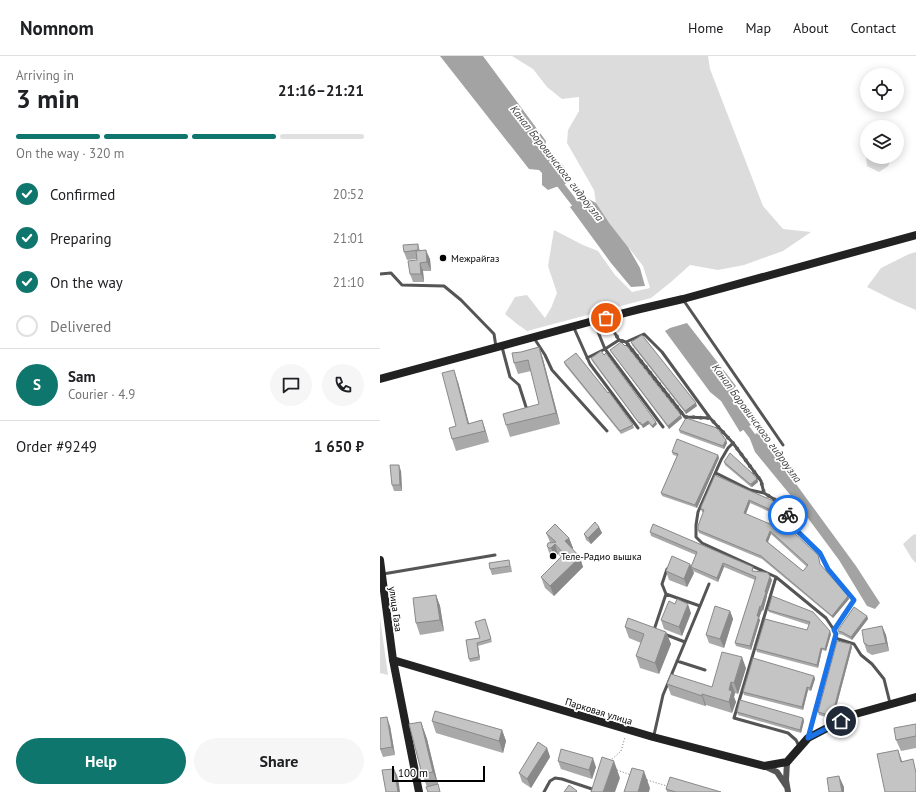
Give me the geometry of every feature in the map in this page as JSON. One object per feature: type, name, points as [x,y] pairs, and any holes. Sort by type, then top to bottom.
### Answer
[{"type":"main road","points":[[380,379],[499,346],[683,299],[916,236]]},
{"type":"main road","name":"улица Газа","points":[[380,560],[384,614],[393,660]]},
{"type":"main road","points":[[393,660],[420,792]]},
{"type":"main road","name":"Парковая улица","points":[[393,660],[653,738],[764,766],[787,762]]},
{"type":"main road","points":[[787,762],[808,738],[852,715],[916,697]]},
{"type":"street","points":[[787,762],[786,780],[788,790]]},
{"type":"street","points":[[764,766],[776,772],[788,790]]},
{"type":"lane","points":[[380,274],[390,273],[402,285],[444,286],[462,300],[494,334],[510,377],[519,385],[527,410]]},
{"type":"lane","points":[[683,299],[783,445]]},
{"type":"lane","points":[[606,318],[619,340],[626,342],[685,417],[710,418]]},
{"type":"lane","points":[[594,321],[606,349],[663,427]]},
{"type":"lane","points":[[574,326],[590,364],[638,428]]},
{"type":"lane","points":[[626,342],[644,334],[662,352],[710,418],[733,443],[761,481],[764,493]]},
{"type":"lane","points":[[533,337],[545,355],[552,370],[606,432]]},
{"type":"lane","points":[[587,358],[606,349],[619,340]]},
{"type":"lane","points":[[733,443],[728,448],[698,512],[696,537],[702,543],[776,576],[826,618],[834,630],[836,634],[808,738]]},
{"type":"lane","points":[[716,473],[750,490],[764,493],[787,507],[790,524],[820,553],[828,569],[854,600],[834,630]]},
{"type":"lane","points":[[382,574],[495,555]]},
{"type":"lane","points":[[669,564],[662,584],[666,594],[653,629],[685,642]]},
{"type":"lane","points":[[776,576],[734,718],[788,733],[796,740],[799,748]]},
{"type":"lane","points":[[653,738],[663,695],[709,584]]},
{"type":"lane","points":[[666,594],[700,606]]},
{"type":"lane","points":[[835,638],[854,644],[861,654],[872,664],[884,679],[890,704]]},
{"type":"lane","points":[[677,661],[705,670]]},
{"type":"lane","points":[[544,792],[550,781],[555,778],[595,790],[595,792]]},
{"type":"path","points":[[610,761],[621,751],[627,730]]},
{"type":"path","points":[[612,769],[635,776]]},
{"type":"path","points":[[642,778],[673,787]]},
{"type":"shaded area","points":[[512,56],[708,56],[710,69],[763,206],[783,229],[811,232],[783,251],[744,265],[718,270],[690,265],[651,298],[527,331],[505,314],[515,297],[527,295],[545,318],[551,308],[557,293],[548,266],[554,230],[598,251],[615,275],[632,292],[650,288],[643,266],[610,224],[596,203],[594,190],[567,143],[568,130],[579,111],[579,97],[562,99],[547,87],[533,69]]},
{"type":"shaded area","points":[[867,164],[889,164],[879,172],[867,166]]},
{"type":"shaded area","points":[[916,252],[916,310],[867,287],[881,268]]},
{"type":"shaded area","points":[[916,534],[916,563],[903,544]]},
{"type":"shaded area","points":[[380,618],[388,675],[380,673]]},
{"type":"water","points":[[440,56],[483,56],[546,141],[544,154],[558,161],[564,167],[567,176],[567,183],[548,190],[542,185],[542,173],[539,170],[529,169]]},
{"type":"water","points":[[585,197],[596,203],[628,247],[640,268],[645,286],[631,287],[611,263],[570,207]]},
{"type":"water","points":[[687,323],[736,386],[729,394],[751,425],[740,432],[721,401],[710,392],[665,331]]},
{"type":"water","points":[[758,432],[856,566],[880,603],[875,609],[867,606],[839,560],[796,502],[755,452],[750,439]]},
{"type":"building","points":[[418,244],[418,250],[404,252],[403,245]]},
{"type":"building","points":[[426,250],[427,262],[420,263],[421,274],[410,274],[408,261],[417,260],[416,251]]},
{"type":"building","points":[[642,335],[696,403],[685,411],[631,342]]},
{"type":"building","points":[[621,342],[625,346],[626,345],[681,415],[668,426],[610,350]]},
{"type":"building","points":[[539,347],[556,413],[506,425],[503,414],[539,404],[528,360],[514,363],[512,353]]},
{"type":"building","points":[[601,351],[604,355],[606,353],[656,422],[652,426],[648,421],[642,425],[640,422],[639,423],[591,358]]},
{"type":"building","points":[[576,353],[608,393],[609,392],[633,425],[620,431],[564,362]]},
{"type":"building","points":[[454,370],[468,424],[482,420],[485,431],[452,439],[449,428],[456,426],[442,373]]},
{"type":"building","points":[[686,418],[717,428],[726,440],[723,446],[679,430]]},
{"type":"building","points":[[677,439],[718,455],[695,505],[661,493],[678,454],[672,452]]},
{"type":"building","points":[[730,453],[757,479],[750,484],[724,462]]},
{"type":"building","points":[[390,465],[399,465],[400,485],[392,485]]},
{"type":"building","points":[[715,475],[783,506],[780,514],[749,500],[744,513],[777,527],[781,521],[818,555],[820,564],[848,596],[832,616],[761,556],[698,530],[704,510],[701,509]],"holes":[[[770,531],[808,565],[803,571],[766,541]]]},
{"type":"building","points":[[595,522],[599,527],[588,538],[584,534]]},
{"type":"building","points":[[555,524],[569,538],[565,541],[580,557],[550,586],[541,577],[564,554],[555,544],[551,548],[547,546],[548,543],[556,542],[546,533]]},
{"type":"building","points":[[653,524],[753,567],[752,571],[768,573],[770,576],[757,616],[759,616],[750,646],[735,643],[756,577],[723,563],[717,578],[691,567],[697,552],[650,532]]},
{"type":"building","points":[[672,556],[690,564],[684,579],[666,571]]},
{"type":"building","points":[[509,560],[510,566],[490,569],[489,563]]},
{"type":"building","points":[[436,595],[440,620],[416,623],[413,598]]},
{"type":"building","points":[[772,596],[813,612],[830,631],[825,649],[821,648],[817,665],[756,649],[765,619],[807,630],[810,622],[768,610]]},
{"type":"building","points":[[677,599],[688,604],[679,627],[661,620],[669,601],[675,604]]},
{"type":"building","points":[[715,606],[730,611],[720,639],[706,635]]},
{"type":"building","points":[[854,607],[867,616],[851,637],[838,630]]},
{"type":"building","points":[[628,618],[666,632],[655,663],[636,656],[644,634],[625,627]]},
{"type":"building","points":[[485,619],[491,639],[477,643],[479,657],[469,659],[466,640],[480,638],[475,622]]},
{"type":"building","points":[[882,626],[886,643],[869,646],[864,643],[862,630]]},
{"type":"building","points":[[837,641],[851,644],[832,716],[818,712]]},
{"type":"building","points":[[722,652],[742,657],[734,683],[731,682],[729,690],[732,691],[729,702],[702,694],[702,696],[667,684],[671,674],[712,687]]},
{"type":"building","points":[[753,658],[814,676],[810,688],[807,687],[802,707],[743,692]]},
{"type":"building","points":[[740,700],[803,718],[800,730],[737,712]]},
{"type":"building","points":[[435,711],[502,730],[499,741],[432,721]]},
{"type":"building","points":[[387,717],[392,747],[380,749],[380,718]]},
{"type":"building","points":[[421,722],[433,772],[422,774],[409,724]]},
{"type":"building","points":[[916,724],[916,736],[896,740],[894,728]]},
{"type":"building","points":[[538,742],[547,748],[527,779],[519,773]]},
{"type":"building","points":[[561,749],[593,758],[589,770],[558,761]]},
{"type":"building","points":[[898,750],[901,762],[913,759],[916,773],[916,792],[885,792],[877,754]]},
{"type":"building","points":[[602,757],[614,761],[603,792],[591,792]]},
{"type":"building","points":[[632,768],[644,771],[638,792],[624,792]]},
{"type":"building","points":[[394,769],[398,792],[386,792],[382,770]]},
{"type":"building","points":[[839,776],[842,792],[829,792],[827,778]]},
{"type":"building","points":[[670,777],[721,792],[676,792],[666,789]]},
{"type":"building","points":[[438,784],[440,792],[428,792],[426,787]]},
{"type":"building","points":[[569,785],[577,791],[564,792]]},
{"type":"waterway","name":"Канал Боровичского гидроузла","points":[[556,179],[580,210]]},
{"type":"waterway","name":"Канал Боровичского гидроузла","points":[[741,421],[759,445]]},
{"type":"way so far","points":[[606,318],[619,340],[626,342],[685,417],[710,418],[733,443],[761,481],[764,493],[787,507],[788,515]]},
{"type":"place","name":"Межрайгаз","points":[[443,258]]},
{"type":"place","name":"Теле-Радио вышка","points":[[553,556]]},
{"type":"route","points":[[788,515],[790,524],[820,553],[828,569],[854,600],[834,630],[836,634],[808,738],[841,721]]}]
